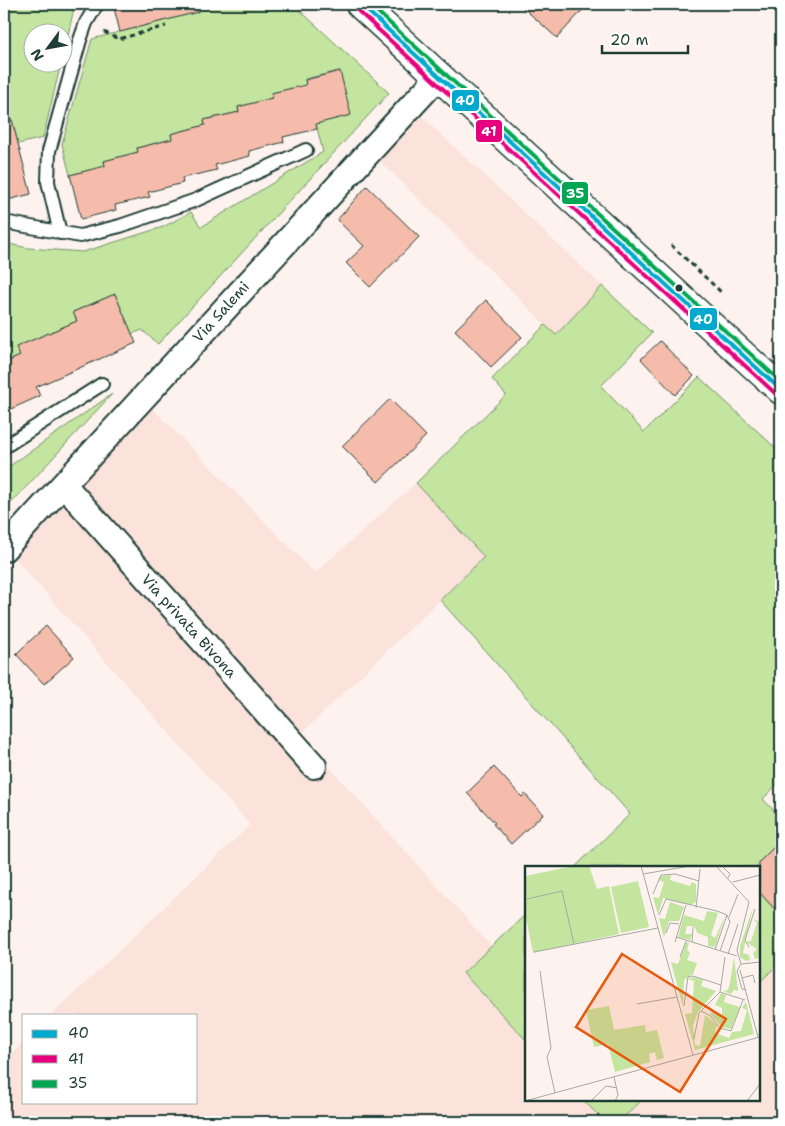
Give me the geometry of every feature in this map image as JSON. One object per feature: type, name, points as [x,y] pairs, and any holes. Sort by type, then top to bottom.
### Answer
[{"type":"street","points":[[360,4],[781,390]]},
{"type":"street","name":"Via Salemi","points":[[4,549],[439,76]]},
{"type":"street","name":"Via privata Bivona","points":[[64,485],[314,766]]},
{"type":"lane","points":[[60,233],[48,182],[49,151],[86,23],[97,4]]},
{"type":"lane","points":[[4,222],[80,236],[120,226],[196,200],[306,150]]},
{"type":"lane","points":[[4,447],[102,384]]},
{"type":"path","points":[[86,23],[119,39],[166,26]]},
{"type":"path","points":[[671,245],[722,293]]},
{"type":"shaded area","points":[[416,111],[602,286],[556,335],[375,156]]},
{"type":"shaded area","points":[[150,406],[315,573],[416,483],[484,557],[300,735],[492,947],[463,973],[525,1039],[525,1101],[584,1101],[605,1122],[4,1122],[4,1061],[22,1044],[22,1104],[198,1104],[198,1014],[53,1014],[250,825],[13,556]]},
{"type":"shaded area","points":[[781,961],[781,1122],[619,1122],[641,1101],[760,1101],[760,982]]},
{"type":"green space","points":[[4,4],[75,4],[71,22],[22,22],[22,72],[59,72],[43,138],[18,144],[4,89]]},
{"type":"green space","points":[[162,4],[293,4],[389,93],[158,344],[142,330],[132,334],[115,294],[73,312],[77,321],[17,347],[20,356],[4,363],[4,243],[28,248],[83,252],[163,227],[191,212],[201,227],[323,152],[316,124],[339,71],[305,79],[306,85],[272,93],[272,98],[238,107],[239,112],[204,120],[205,125],[171,134],[172,139],[137,148],[138,152],[104,161],[105,166],[70,175],[62,144],[92,39],[165,20]]},
{"type":"green space","points":[[602,286],[652,333],[601,386],[644,432],[699,377],[781,453],[781,780],[763,799],[781,818],[781,961],[760,982],[760,866],[576,866],[630,814],[440,600],[484,557],[416,483],[506,395],[492,379],[545,325],[556,335]]},
{"type":"green space","points":[[112,394],[4,511],[4,470]]},
{"type":"green space","points":[[525,915],[525,1039],[463,973]]},
{"type":"green space","points":[[584,1101],[641,1101],[619,1122],[605,1122]]},
{"type":"building","points":[[113,4],[197,4],[198,12],[120,32]]},
{"type":"building","points":[[519,4],[588,4],[557,38]]},
{"type":"building","points":[[340,71],[351,115],[316,124],[317,129],[283,137],[284,142],[249,151],[250,156],[215,165],[217,170],[182,178],[183,183],[148,192],[150,197],[115,205],[116,210],[81,219],[70,175],[105,166],[104,161],[138,152],[137,148],[172,139],[171,134],[205,125],[204,120],[239,112],[238,107],[272,98],[271,93],[306,85],[305,80]]},
{"type":"building","points":[[12,120],[31,194],[4,201],[4,121]]},
{"type":"building","points":[[367,186],[419,237],[370,287],[346,263],[364,246],[337,220]]},
{"type":"building","points":[[115,294],[136,343],[36,387],[40,396],[4,412],[4,363],[20,356],[16,347],[77,321],[73,312]]},
{"type":"building","points":[[486,300],[522,337],[491,367],[455,330]]},
{"type":"building","points":[[660,341],[694,376],[675,395],[641,359]]},
{"type":"building","points":[[390,399],[426,436],[378,482],[342,446]]},
{"type":"building","points":[[46,626],[74,657],[44,684],[16,654]]},
{"type":"building","points":[[494,767],[522,797],[525,794],[543,814],[511,844],[493,824],[495,823],[467,793]]},
{"type":"building","points":[[781,840],[781,916],[760,893],[759,862]]},
{"type":"transit line","name":"40","points":[[360,4],[781,390]]},
{"type":"transit line","name":"35","points":[[369,4],[781,382]]},
{"type":"transit line","name":"41","points":[[356,9],[777,395]]}]
